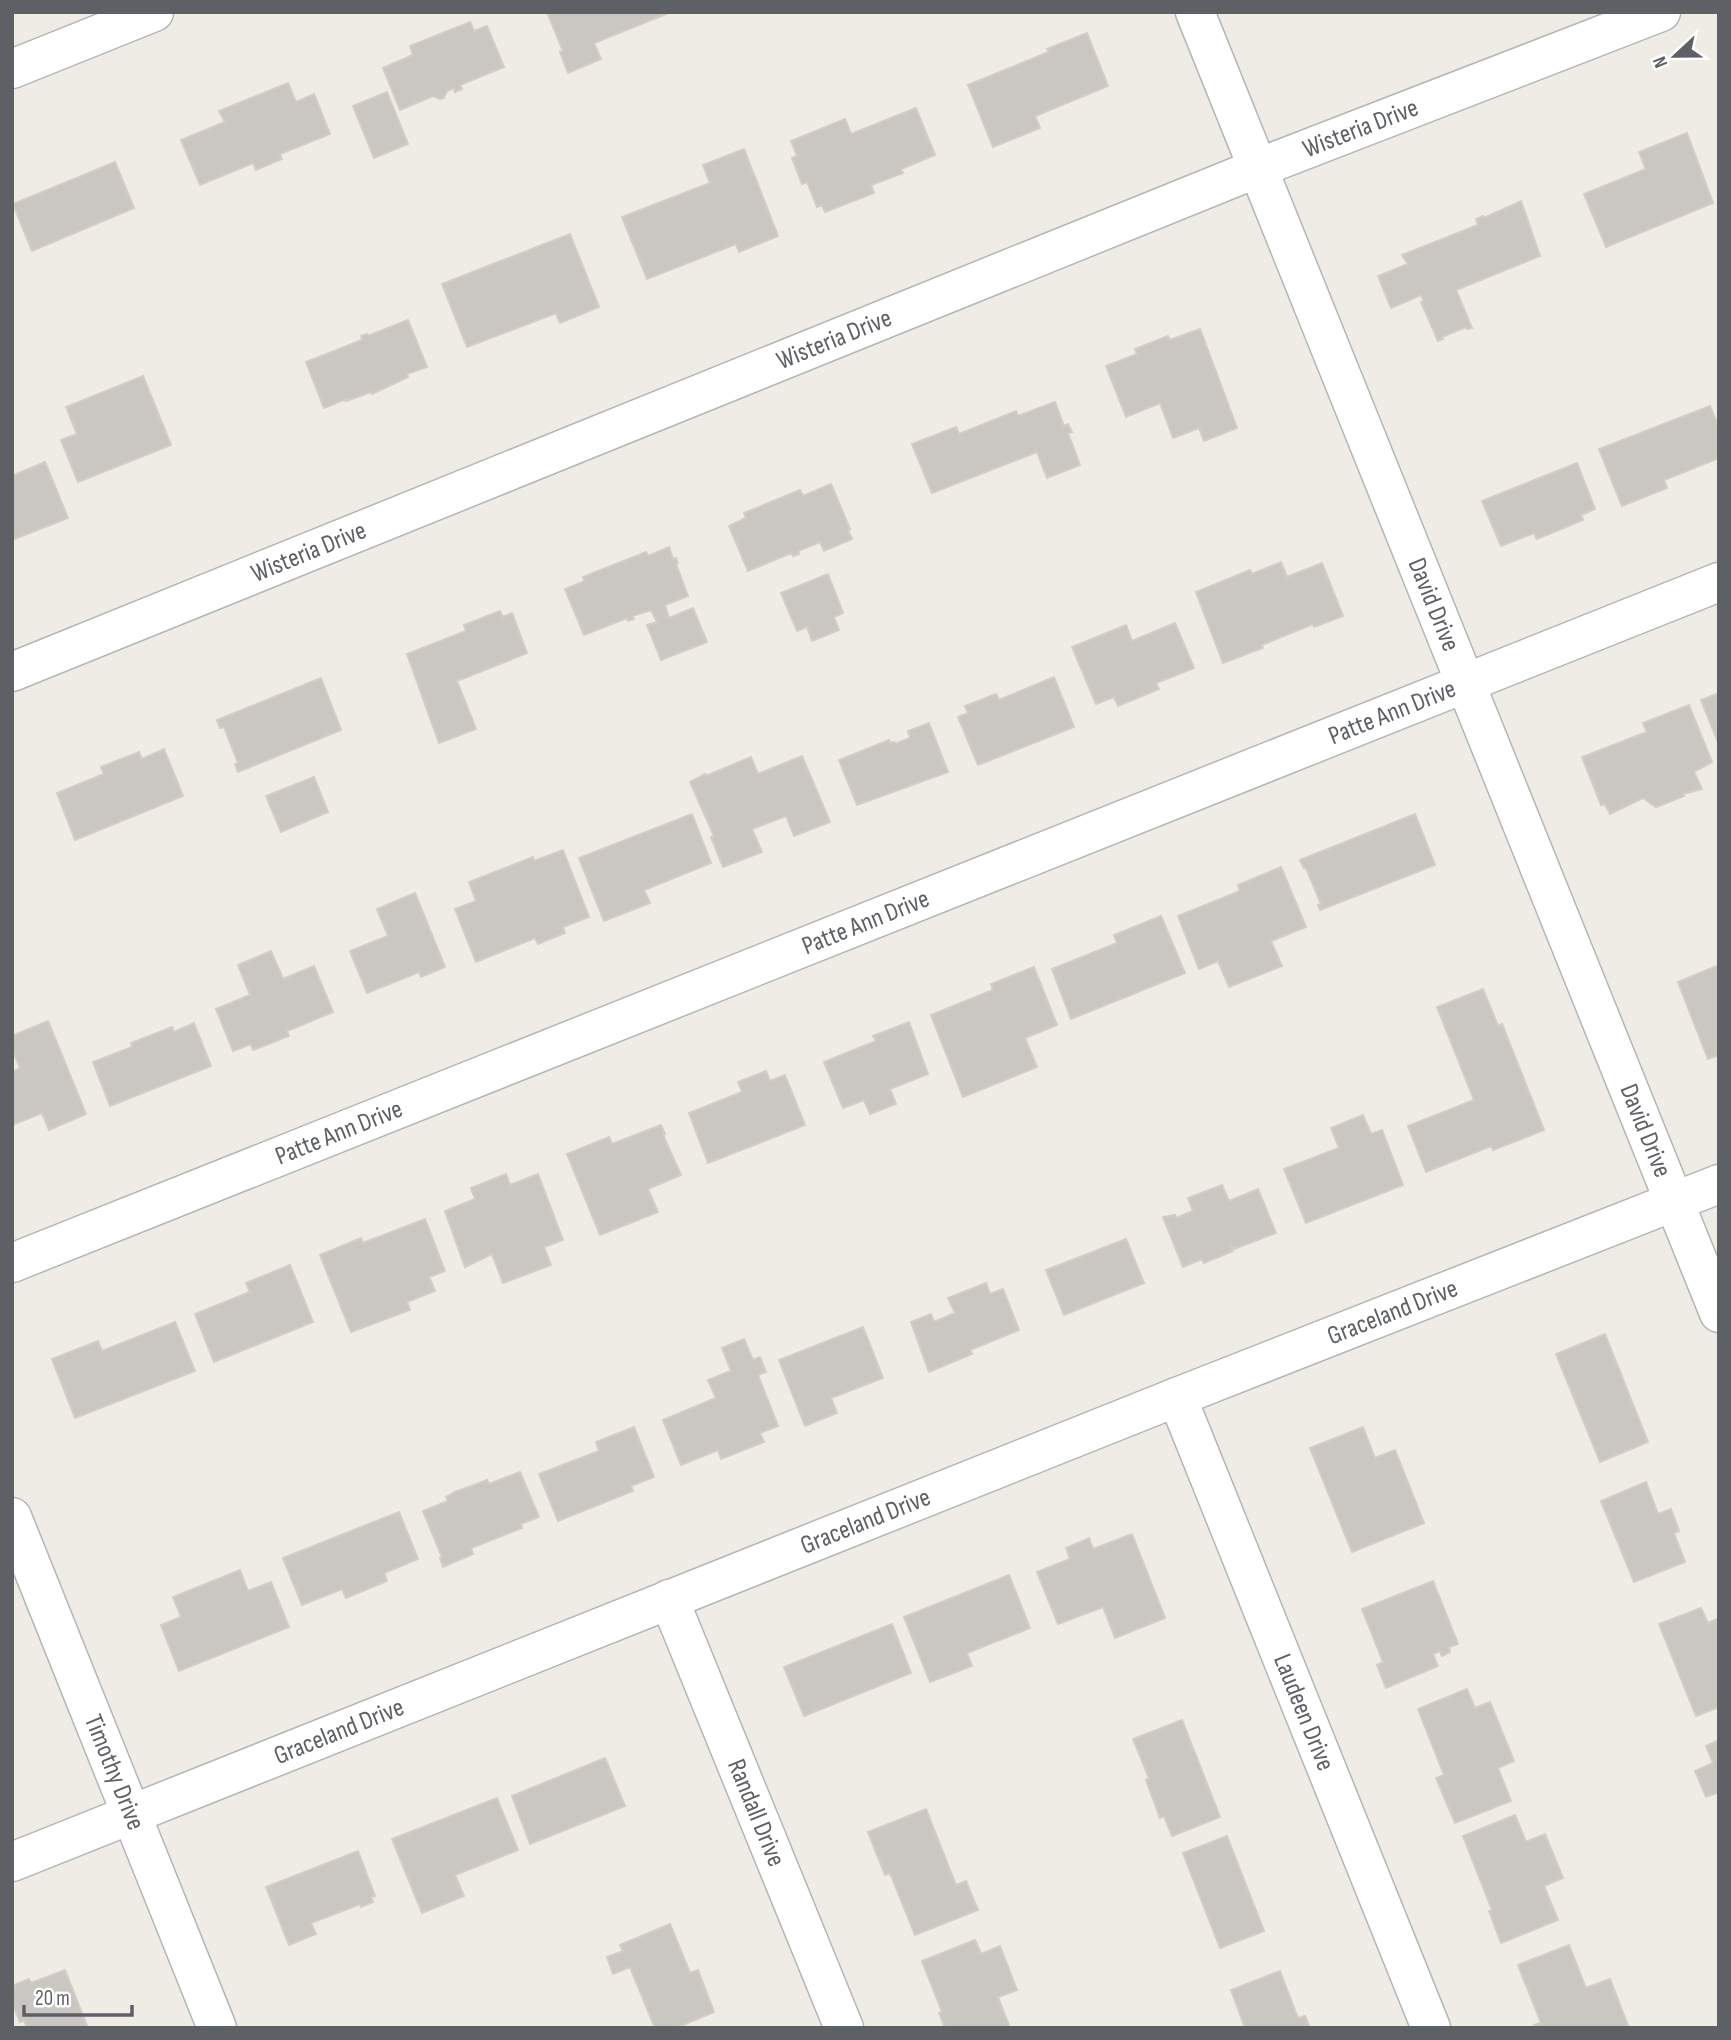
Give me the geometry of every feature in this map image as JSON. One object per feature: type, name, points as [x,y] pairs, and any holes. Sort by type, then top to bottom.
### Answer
[{"type":"street","points":[[12,69],[153,12]]},
{"type":"street","name":"David Drive","points":[[1195,12],[1719,1313]]},
{"type":"street","name":"Wisteria Drive","points":[[12,672],[1258,168],[1661,12]]},
{"type":"street","name":"Patte Ann Drive","points":[[12,1263],[1719,582]]},
{"type":"street","name":"Graceland Drive","points":[[12,1862],[1177,1397],[1719,1184]]},
{"type":"street","name":"Laudeen Drive","points":[[1177,1397],[1431,2028]]},
{"type":"street","name":"Timothy Drive","points":[[12,1517],[217,2028]]},
{"type":"street","name":"Randall Drive","points":[[668,1600],[844,2028]]},
{"type":"building","points":[[547,12],[671,12],[594,43],[601,59],[568,73],[560,52],[563,51]]},
{"type":"building","points":[[470,22],[474,31],[487,26],[504,67],[460,85],[462,89],[455,92],[454,88],[447,91],[444,98],[433,96],[400,110],[383,68],[413,55],[410,46]]},
{"type":"building","points":[[1087,33],[1108,86],[1035,116],[1040,128],[993,147],[968,85],[1049,52],[1047,49]]},
{"type":"building","points":[[288,83],[296,102],[314,94],[330,134],[280,154],[282,159],[256,170],[253,163],[200,185],[181,140],[225,122],[219,111]]},
{"type":"building","points":[[387,92],[408,144],[374,158],[353,106]]},
{"type":"building","points":[[916,108],[935,155],[901,169],[903,173],[871,185],[874,193],[825,212],[822,205],[817,207],[807,182],[802,184],[792,158],[797,156],[791,141],[845,119],[851,134]]},
{"type":"building","points":[[1687,133],[1713,203],[1606,247],[1584,194],[1646,169],[1639,152]]},
{"type":"building","points":[[744,149],[778,236],[739,252],[736,244],[647,279],[622,217],[710,183],[703,165]]},
{"type":"building","points":[[115,162],[134,208],[32,251],[13,204]]},
{"type":"building","points":[[1521,201],[1540,256],[1456,290],[1472,328],[1466,327],[1438,341],[1421,302],[1424,301],[1421,295],[1391,308],[1378,276],[1408,264],[1402,255],[1478,225],[1476,219]]},
{"type":"building","points":[[570,234],[599,307],[560,323],[556,313],[467,347],[442,284]]},
{"type":"building","points":[[408,320],[427,367],[407,374],[408,377],[372,394],[371,392],[346,399],[324,408],[306,362],[362,340],[361,336],[368,336]]},
{"type":"building","points":[[1200,329],[1237,428],[1204,441],[1199,428],[1173,438],[1160,403],[1126,417],[1106,366],[1137,354],[1135,349],[1168,336],[1170,340]]},
{"type":"building","points":[[143,376],[171,445],[78,482],[61,440],[77,434],[66,407]]},
{"type":"building","points":[[1055,402],[1064,426],[1068,424],[1072,432],[1068,433],[1080,465],[1047,478],[1037,452],[932,493],[912,444],[956,427],[959,434],[1016,411],[1018,416]]},
{"type":"building","points":[[1710,406],[1719,428],[1719,458],[1664,480],[1667,488],[1622,506],[1599,449]]},
{"type":"building","points":[[45,462],[68,518],[12,540],[12,476]]},
{"type":"building","points":[[1577,463],[1595,509],[1581,515],[1583,520],[1537,539],[1534,533],[1501,546],[1482,501]]},
{"type":"building","points":[[831,484],[852,539],[824,551],[820,542],[798,551],[799,554],[793,556],[791,553],[748,571],[729,526],[746,518],[744,513],[800,490],[803,496]]},
{"type":"building","points":[[669,547],[673,559],[676,558],[678,563],[676,564],[688,596],[665,605],[669,618],[693,608],[707,642],[661,660],[647,625],[657,622],[651,610],[632,616],[634,619],[628,621],[627,618],[584,635],[565,589],[585,581],[583,577],[646,552],[648,556]]},
{"type":"building","points":[[1281,562],[1287,577],[1322,563],[1343,616],[1314,627],[1313,624],[1262,645],[1263,648],[1223,663],[1196,592],[1250,570],[1252,574]]},
{"type":"building","points":[[828,574],[843,613],[834,617],[839,630],[812,641],[807,627],[797,631],[781,593]]},
{"type":"building","points":[[500,611],[503,617],[512,613],[527,653],[457,681],[476,729],[439,743],[407,654],[466,631],[464,625]]},
{"type":"building","points":[[1175,623],[1194,668],[1156,683],[1159,689],[1118,706],[1114,697],[1096,704],[1072,647],[1126,625],[1132,641]]},
{"type":"building","points":[[1054,677],[1074,727],[978,765],[958,717],[968,713],[965,706],[996,694],[999,700]]},
{"type":"building","points":[[321,678],[341,730],[238,772],[235,764],[238,763],[224,727],[220,728],[217,720]]},
{"type":"building","points":[[1719,693],[1719,745],[1701,700]]},
{"type":"building","points":[[1689,705],[1712,762],[1694,772],[1702,789],[1683,794],[1684,796],[1656,807],[1643,798],[1610,814],[1605,804],[1601,805],[1582,757],[1647,732],[1643,723]]},
{"type":"building","points":[[929,723],[948,772],[857,805],[839,760],[889,740],[895,744],[910,738],[908,731]]},
{"type":"building","points":[[164,749],[183,796],[75,840],[57,793],[104,774],[101,767],[139,752],[142,759]]},
{"type":"building","points":[[802,756],[830,822],[794,836],[786,816],[752,829],[762,852],[723,867],[711,837],[714,836],[690,782],[751,757],[758,774]]},
{"type":"building","points":[[314,777],[328,812],[281,832],[266,796]]},
{"type":"building","points":[[692,814],[711,863],[644,890],[650,903],[604,921],[579,858]]},
{"type":"building","points":[[1415,814],[1435,865],[1320,910],[1318,905],[1321,904],[1300,860]]},
{"type":"building","points":[[563,850],[589,917],[563,927],[565,933],[538,944],[535,938],[476,962],[455,909],[476,901],[469,882],[533,857],[534,861]]},
{"type":"building","points":[[1281,867],[1306,927],[1271,941],[1282,966],[1229,987],[1218,961],[1199,969],[1178,916],[1240,891],[1238,885]]},
{"type":"building","points":[[415,893],[445,967],[421,977],[419,972],[367,993],[350,951],[388,936],[377,909]]},
{"type":"building","points":[[1161,916],[1185,973],[1071,1019],[1052,969],[1117,943],[1114,935]]},
{"type":"building","points":[[271,951],[283,979],[314,966],[333,1012],[287,1031],[289,1036],[253,1050],[251,1044],[233,1051],[216,1009],[250,995],[238,965]]},
{"type":"building","points":[[1719,965],[1719,1055],[1708,1059],[1678,982]]},
{"type":"building","points":[[1034,967],[1057,1025],[1025,1038],[1037,1067],[963,1097],[931,1015],[993,990],[991,984]]},
{"type":"building","points":[[1483,989],[1498,1026],[1502,1024],[1544,1130],[1493,1150],[1491,1146],[1426,1172],[1408,1126],[1474,1100],[1437,1007]]},
{"type":"building","points":[[48,1021],[86,1114],[49,1130],[42,1113],[12,1125],[12,1072],[20,1068],[12,1049],[12,1036]]},
{"type":"building","points":[[909,1022],[928,1074],[890,1089],[896,1104],[870,1114],[864,1100],[843,1108],[824,1062],[876,1041],[873,1036]]},
{"type":"building","points":[[194,1023],[211,1066],[110,1106],[93,1062],[172,1027],[174,1032]]},
{"type":"building","points":[[766,1071],[770,1081],[785,1075],[805,1125],[708,1163],[689,1113],[742,1092],[738,1082]]},
{"type":"building","points":[[1363,1115],[1371,1134],[1382,1130],[1403,1185],[1306,1223],[1284,1169],[1339,1148],[1331,1128]]},
{"type":"building","points":[[661,1125],[681,1175],[648,1189],[658,1212],[600,1235],[567,1154],[609,1137],[612,1144]]},
{"type":"building","points":[[506,1174],[510,1185],[538,1174],[563,1240],[544,1247],[551,1265],[503,1283],[492,1254],[465,1267],[445,1211],[475,1199],[471,1188]]},
{"type":"building","points":[[1222,1185],[1229,1201],[1258,1189],[1276,1233],[1234,1249],[1231,1246],[1233,1251],[1204,1263],[1202,1259],[1183,1267],[1163,1217],[1175,1215],[1176,1218],[1193,1211],[1188,1198]]},
{"type":"building","points":[[425,1219],[445,1271],[429,1277],[435,1291],[407,1302],[410,1310],[351,1332],[320,1255],[361,1238],[363,1243]]},
{"type":"building","points":[[1126,1239],[1144,1283],[1064,1315],[1046,1270]]},
{"type":"building","points":[[290,1265],[313,1322],[214,1362],[195,1314],[250,1292],[246,1283]]},
{"type":"building","points":[[986,1283],[990,1294],[1003,1289],[1019,1330],[970,1350],[972,1354],[929,1372],[911,1322],[931,1314],[934,1322],[955,1313],[948,1298]]},
{"type":"building","points":[[175,1322],[195,1371],[75,1418],[52,1359],[98,1341],[102,1351]]},
{"type":"building","points":[[863,1327],[883,1378],[831,1398],[837,1413],[805,1426],[779,1360]]},
{"type":"building","points":[[1605,1334],[1648,1442],[1600,1462],[1556,1354]]},
{"type":"building","points":[[744,1339],[753,1360],[760,1357],[766,1372],[758,1375],[778,1426],[760,1433],[764,1442],[721,1459],[718,1450],[681,1465],[663,1420],[716,1398],[708,1380],[731,1371],[722,1348]]},
{"type":"building","points":[[634,1427],[654,1477],[631,1486],[633,1491],[558,1521],[539,1474],[599,1451],[596,1442]]},
{"type":"building","points":[[1363,1427],[1375,1458],[1395,1450],[1424,1523],[1352,1552],[1310,1448]]},
{"type":"building","points":[[520,1472],[539,1517],[521,1524],[522,1528],[471,1548],[473,1554],[443,1567],[442,1557],[423,1511],[448,1501],[446,1497],[455,1492],[487,1480],[489,1484]]},
{"type":"building","points":[[1646,1482],[1658,1514],[1671,1509],[1679,1531],[1674,1533],[1685,1562],[1634,1582],[1601,1501]]},
{"type":"building","points":[[399,1512],[418,1559],[384,1573],[387,1581],[346,1598],[342,1589],[302,1605],[283,1558]]},
{"type":"building","points":[[1132,1534],[1165,1618],[1115,1638],[1103,1607],[1058,1624],[1037,1572],[1070,1559],[1066,1548],[1089,1538],[1093,1549]]},
{"type":"building","points":[[240,1570],[248,1591],[271,1582],[289,1627],[179,1671],[161,1625],[181,1617],[173,1597]]},
{"type":"building","points":[[1009,1575],[1030,1628],[967,1653],[972,1666],[930,1682],[904,1617]]},
{"type":"building","points":[[1433,1581],[1458,1644],[1449,1647],[1450,1652],[1442,1656],[1440,1651],[1433,1654],[1438,1666],[1386,1688],[1377,1665],[1383,1662],[1362,1609]]},
{"type":"building","points":[[1701,1608],[1708,1623],[1719,1618],[1719,1707],[1696,1716],[1659,1624]]},
{"type":"building","points":[[892,1624],[911,1673],[804,1716],[784,1667]]},
{"type":"building","points":[[1467,1689],[1475,1708],[1490,1702],[1514,1761],[1498,1768],[1511,1801],[1455,1823],[1436,1778],[1444,1775],[1418,1709]]},
{"type":"building","points":[[1182,1720],[1220,1817],[1172,1836],[1164,1816],[1160,1818],[1146,1780],[1149,1778],[1133,1739]]},
{"type":"building","points":[[1719,1740],[1719,1792],[1706,1797],[1695,1771],[1713,1763],[1706,1746]]},
{"type":"building","points":[[605,1758],[625,1806],[530,1844],[512,1796]]},
{"type":"building","points":[[497,1798],[518,1850],[455,1875],[464,1896],[422,1913],[392,1839]]},
{"type":"building","points":[[926,1809],[956,1885],[966,1881],[978,1910],[915,1935],[890,1873],[885,1875],[868,1832]]},
{"type":"building","points":[[1515,1815],[1526,1842],[1545,1834],[1563,1878],[1544,1886],[1558,1920],[1501,1943],[1489,1911],[1492,1910],[1463,1836]]},
{"type":"building","points":[[1227,1836],[1264,1931],[1220,1948],[1183,1853]]},
{"type":"building","points":[[358,1851],[375,1896],[371,1897],[373,1902],[361,1907],[360,1904],[311,1923],[316,1934],[289,1945],[266,1887]]},
{"type":"building","points":[[670,1924],[690,1973],[698,1970],[714,2012],[676,2028],[655,2028],[630,1967],[613,1974],[607,1957],[623,1951],[620,1945]]},
{"type":"building","points":[[975,1940],[981,1954],[1000,1946],[1017,1990],[998,1997],[1010,2028],[945,2028],[939,2013],[942,2012],[922,1961]]},
{"type":"building","points":[[1569,1945],[1586,1988],[1610,1979],[1629,2028],[1535,2028],[1534,2025],[1541,2023],[1518,1965]]},
{"type":"building","points":[[65,1970],[88,2028],[27,2028],[24,2020],[20,2022],[12,2002],[12,1986],[29,1979],[31,1983]]},
{"type":"building","points":[[1280,1971],[1298,2018],[1305,2016],[1310,2028],[1245,2028],[1231,1990]]}]
